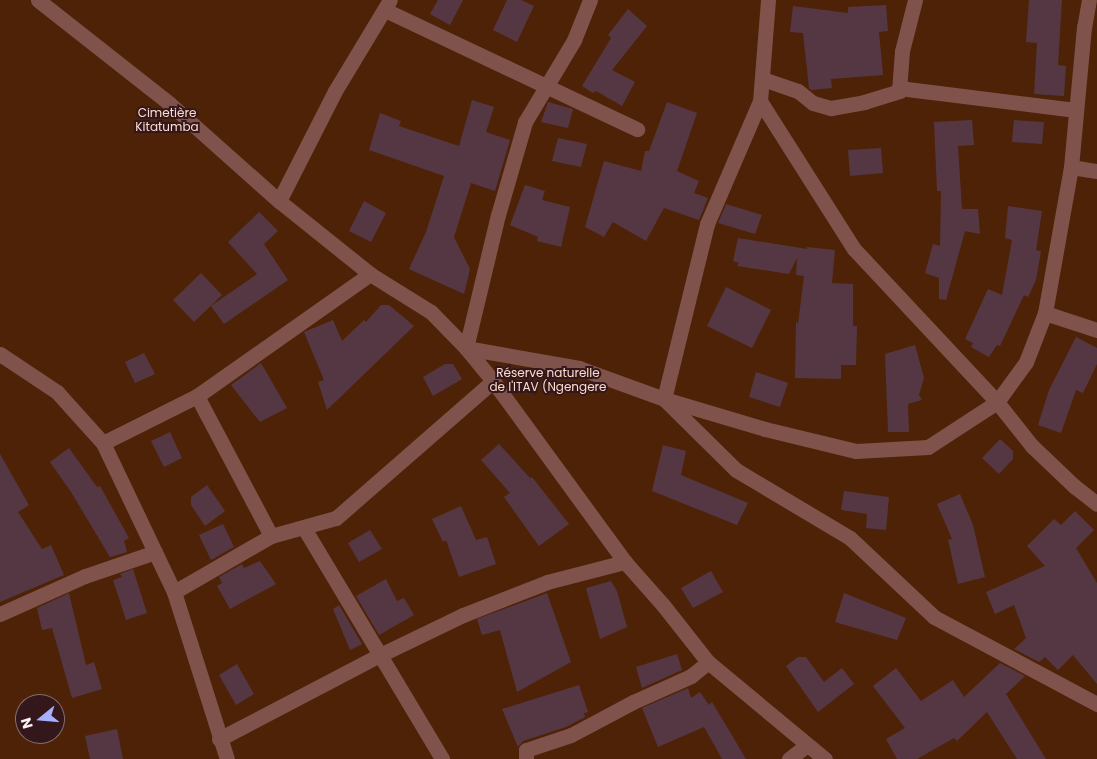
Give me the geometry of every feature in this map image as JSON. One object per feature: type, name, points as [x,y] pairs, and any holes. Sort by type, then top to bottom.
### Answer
[{"type":"street","points":[[38,0],[170,104],[279,201],[370,274],[432,312],[466,348],[493,381],[625,562],[663,605],[708,662],[825,759]]},
{"type":"street","points":[[466,348],[498,215],[525,122],[574,40],[590,0]]},
{"type":"street","points":[[664,399],[707,224],[760,101],[768,0]]},
{"type":"street","points":[[763,79],[798,91],[813,103],[831,108],[864,102],[899,91],[902,50],[915,0]]},
{"type":"street","points":[[466,348],[579,368],[664,399],[856,451],[928,447],[997,402],[1026,362],[1045,313],[1071,167],[1084,28],[1089,0]]},
{"type":"street","points":[[279,201],[335,91],[388,5],[546,87],[637,129]]},
{"type":"street","points":[[899,88],[1076,110]]},
{"type":"street","points":[[760,101],[854,249],[997,402],[1032,446],[1074,486],[1097,504]]},
{"type":"street","points":[[1071,167],[1097,171]]},
{"type":"street","points":[[103,442],[197,396],[370,274]]},
{"type":"street","points":[[1045,313],[1097,330]]},
{"type":"street","points":[[0,354],[57,392],[103,442],[174,592],[219,739],[227,759]]},
{"type":"street","points":[[174,592],[271,536],[336,518],[493,381]]},
{"type":"street","points":[[197,396],[271,536]]},
{"type":"street","points":[[664,399],[736,470],[850,538],[934,617],[1097,704]]},
{"type":"street","points":[[304,528],[442,759]]},
{"type":"street","points":[[0,614],[85,576],[154,552]]},
{"type":"street","points":[[219,739],[380,655],[463,615],[547,582],[625,562]]},
{"type":"street","points":[[526,759],[526,750],[571,735],[633,702],[691,676],[708,662]]},
{"type":"street","points":[[789,759],[807,745]]},
{"type":"green space","name":"Réserve naturelle de l'ITAV (Ngengere","points":[[0,0],[1097,0],[1097,759],[0,759]]},
{"type":"building","points":[[438,0],[463,0],[450,25],[430,14]]},
{"type":"building","points":[[507,0],[521,0],[534,6],[517,42],[493,30]]},
{"type":"building","points":[[1029,0],[1062,0],[1058,65],[1066,66],[1064,96],[1034,94],[1037,43],[1026,42]]},
{"type":"building","points":[[886,5],[888,31],[879,32],[883,75],[831,79],[832,88],[811,90],[809,88],[803,33],[790,32],[793,6],[848,13],[848,7]]},
{"type":"building","points":[[628,9],[647,26],[612,70],[635,82],[622,106],[596,91],[593,93],[582,86],[611,38],[608,35]]},
{"type":"building","points":[[472,100],[494,107],[486,132],[510,140],[495,191],[471,183],[454,237],[470,269],[464,294],[409,269],[426,232],[444,176],[369,150],[380,113],[401,121],[399,126],[459,146]]},
{"type":"building","points":[[548,102],[573,109],[568,128],[541,122]]},
{"type":"building","points":[[667,102],[697,113],[677,171],[699,181],[694,193],[708,198],[699,220],[664,208],[646,241],[613,222],[604,237],[585,227],[604,161],[641,171],[645,151],[649,151]]},
{"type":"building","points":[[972,120],[974,145],[958,146],[962,209],[978,209],[980,234],[965,231],[946,300],[939,299],[939,278],[925,273],[933,244],[940,246],[941,191],[937,191],[934,122]]},
{"type":"building","points":[[1014,120],[1044,122],[1042,144],[1012,142]]},
{"type":"building","points":[[558,138],[587,144],[581,167],[552,161]]},
{"type":"building","points":[[881,148],[883,173],[850,176],[848,150]]},
{"type":"building","points":[[525,185],[545,191],[542,200],[570,207],[561,247],[537,241],[538,237],[510,225]]},
{"type":"building","points":[[364,201],[386,213],[371,242],[349,231]]},
{"type":"building","points":[[726,204],[762,215],[755,234],[718,223]]},
{"type":"building","points":[[1008,206],[1042,211],[1036,250],[1041,251],[1036,280],[1028,297],[1024,295],[1000,346],[997,345],[989,357],[971,347],[973,343],[965,339],[988,289],[1002,295],[1012,240],[1005,238]]},
{"type":"building","points":[[259,212],[278,231],[264,244],[288,280],[224,324],[211,306],[257,274],[228,242]]},
{"type":"building","points":[[738,238],[807,249],[807,247],[835,250],[832,283],[853,284],[853,326],[857,326],[856,365],[841,365],[841,379],[795,378],[796,322],[798,324],[804,276],[796,275],[797,258],[789,274],[737,266],[739,263],[733,261]]},
{"type":"building","points":[[201,273],[222,295],[194,322],[173,300]]},
{"type":"building","points":[[726,287],[771,310],[752,348],[707,326]]},
{"type":"building","points":[[381,305],[389,305],[414,326],[327,410],[318,382],[324,380],[304,332],[333,320],[342,341],[364,320],[366,322]]},
{"type":"building","points":[[1076,337],[1097,348],[1097,364],[1083,393],[1076,390],[1061,433],[1038,425],[1049,390]]},
{"type":"building","points":[[915,345],[924,378],[919,395],[922,400],[908,404],[909,432],[888,432],[885,354]]},
{"type":"building","points":[[144,353],[155,374],[135,383],[125,362]]},
{"type":"building","points":[[261,363],[287,408],[260,422],[231,385]]},
{"type":"building","points":[[445,364],[453,364],[462,379],[433,396],[423,377]]},
{"type":"building","points":[[756,372],[788,383],[780,407],[749,397]]},
{"type":"building","points":[[170,432],[182,458],[164,467],[151,441]]},
{"type":"building","points":[[1000,439],[1013,451],[1013,459],[999,474],[982,458]]},
{"type":"building","points":[[499,444],[530,478],[532,477],[569,524],[539,546],[504,497],[510,493],[481,460]]},
{"type":"building","points":[[663,445],[686,451],[681,475],[748,503],[737,525],[652,491]]},
{"type":"building","points":[[69,448],[97,487],[100,486],[129,538],[124,541],[127,552],[110,557],[71,492],[50,462]]},
{"type":"building","points":[[0,454],[29,505],[18,512],[42,549],[51,545],[64,575],[0,602]]},
{"type":"building","points":[[207,485],[225,511],[205,526],[191,505],[191,497]]},
{"type":"building","points":[[844,491],[889,497],[886,530],[866,528],[867,514],[841,510]]},
{"type":"building","points":[[960,494],[973,525],[985,577],[958,584],[948,540],[952,539],[937,504]]},
{"type":"building","points":[[461,506],[476,540],[487,537],[496,564],[459,577],[446,540],[443,542],[432,519]]},
{"type":"building","points":[[1075,511],[1094,530],[1076,548],[1097,583],[1097,684],[1073,655],[1058,670],[1045,657],[1039,662],[1014,649],[1026,638],[1014,605],[995,614],[986,592],[1045,566],[1027,546],[1054,519],[1061,525]]},
{"type":"building","points":[[223,524],[234,547],[211,560],[199,535]]},
{"type":"building","points":[[370,530],[382,549],[359,562],[348,543]]},
{"type":"building","points":[[260,561],[276,584],[230,609],[217,586],[222,583],[219,577],[242,564],[244,568]]},
{"type":"building","points":[[133,569],[147,613],[126,620],[113,580],[122,577],[120,574]]},
{"type":"building","points":[[711,571],[723,592],[693,608],[681,588]]},
{"type":"building","points":[[386,579],[397,601],[404,598],[414,615],[379,635],[356,596]]},
{"type":"building","points":[[611,581],[617,591],[627,627],[600,639],[586,588]]},
{"type":"building","points":[[69,593],[86,665],[94,662],[102,689],[72,698],[52,628],[42,630],[37,608]]},
{"type":"building","points":[[547,593],[571,662],[517,692],[500,630],[482,635],[477,619]]},
{"type":"building","points":[[844,593],[906,618],[897,640],[835,622]]},
{"type":"building","points":[[339,605],[362,644],[350,650],[333,609]]},
{"type":"building","points":[[677,654],[682,670],[642,688],[636,667]]},
{"type":"building","points":[[798,657],[806,657],[824,682],[842,668],[854,684],[818,712],[786,666]]},
{"type":"building","points":[[1000,663],[1025,676],[1006,694],[1046,759],[1017,759],[987,712],[957,741],[954,738],[917,759],[897,759],[886,739],[905,728],[873,686],[896,668],[921,701],[953,680],[964,697]]},
{"type":"building","points":[[237,664],[254,694],[236,705],[219,675]]},
{"type":"building","points":[[579,685],[588,712],[584,713],[585,717],[566,727],[523,741],[518,747],[502,709]]},
{"type":"building","points":[[688,688],[691,698],[700,692],[709,705],[712,702],[746,759],[722,759],[704,727],[658,747],[642,708]]},
{"type":"building","points":[[117,729],[123,759],[90,759],[85,736]]},
{"type":"park label","name":"Cimetière Kitatumba","points":[[167,120]]}]
